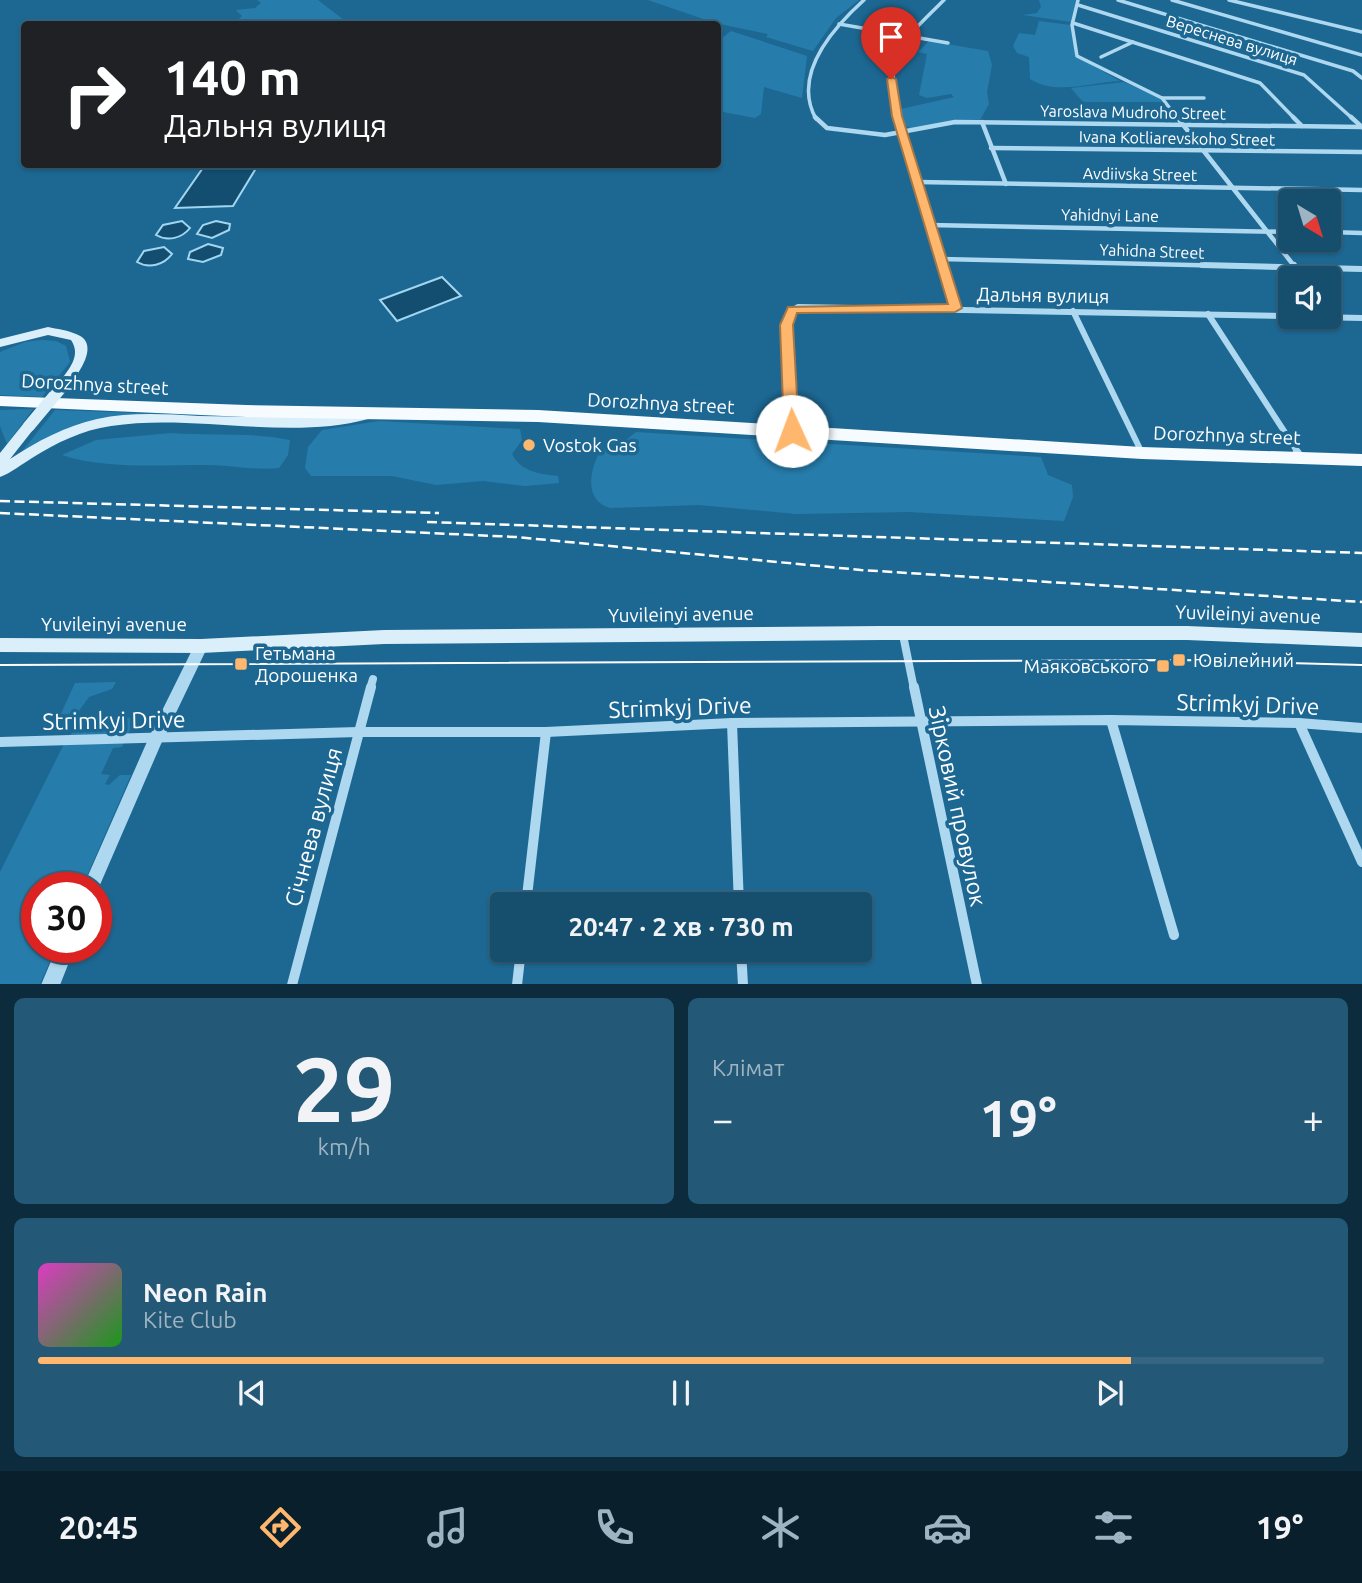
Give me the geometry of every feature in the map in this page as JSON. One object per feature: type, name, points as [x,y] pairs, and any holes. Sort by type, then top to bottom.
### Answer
[{"type":"main road","points":[[0,349],[48,331]]},
{"type":"main road","points":[[0,343],[48,331],[75,337],[82,348],[80,360],[65,383],[0,462]]},
{"type":"main road","name":"Dorozhnya street","points":[[4,400],[233,411],[538,416],[1142,453],[1362,460]]},
{"type":"main road","points":[[0,472],[30,452],[66,434],[116,421],[171,419],[319,423],[390,412]]},
{"type":"main road","name":"Yuvileinyi avenue","points":[[0,645],[201,646],[384,637],[1187,633],[1362,640]]},
{"type":"street","points":[[839,24],[864,0]]},
{"type":"street","points":[[944,0],[907,36],[894,64],[891,79],[897,116],[905,132],[929,225],[942,259],[955,308]]},
{"type":"street","points":[[1118,0],[1353,71],[1362,71]]},
{"type":"street","points":[[1172,0],[1362,55]]},
{"type":"street","points":[[1229,0],[1362,32]]},
{"type":"street","points":[[1078,3],[1073,23],[1077,56],[1162,98],[1294,266]]},
{"type":"street","name":"Вереснева вулиця","points":[[1078,3],[1304,75],[1362,127]]},
{"type":"street","points":[[1073,23],[1260,83],[1302,126]]},
{"type":"street","points":[[839,24],[948,43]]},
{"type":"street","name":"Yaroslava Mudroho Street","points":[[839,24],[816,55],[811,71],[809,103],[816,120],[827,128],[840,131],[885,135],[955,122],[1362,127]]},
{"type":"street","points":[[1101,57],[1134,41]]},
{"type":"street","points":[[1353,71],[1362,78]]},
{"type":"street","points":[[1162,98],[1204,98]]},
{"type":"street","points":[[982,122],[1006,184]]},
{"type":"street","name":"Ivana Kotliarevskoho Street","points":[[991,148],[1362,152]]},
{"type":"street","name":"Avdiivska Street","points":[[918,183],[1362,190]]},
{"type":"street","name":"Yahidnyi Lane","points":[[929,225],[1278,231]]},
{"type":"street","points":[[1341,232],[1362,233]]},
{"type":"street","name":"Yahidna Street","points":[[942,259],[1278,268]]},
{"type":"street","name":"Yahidna Street","points":[[1341,269],[1362,269]]},
{"type":"street","name":"Дальня вулиця","points":[[792,431],[786,325],[792,310],[955,308],[1278,316]]},
{"type":"street","points":[[1073,311],[1142,453]]},
{"type":"street","points":[[1208,314],[1303,460]]},
{"type":"street","points":[[1341,318],[1362,318]]},
{"type":"street","name":"Зірковий провулок","points":[[903,635],[919,722],[977,984]]},
{"type":"street","points":[[98,872],[155,740],[201,646]]},
{"type":"street","name":"Січнева вулиця","points":[[292,984],[373,679]]},
{"type":"street","points":[[1111,720],[1174,935]]},
{"type":"street","name":"Strimkyj Drive","points":[[0,741],[155,740],[358,732],[546,732],[732,723],[1111,720],[1299,723],[1362,728]]},
{"type":"street","points":[[732,723],[738,892]]},
{"type":"street","points":[[1299,723],[1362,862]]},
{"type":"street","points":[[528,892],[546,732]]},
{"type":"street","points":[[517,984],[520,962]]},
{"type":"street","points":[[742,962],[743,984]]},
{"type":"street","points":[[50,984],[59,963]]},
{"type":"shaded area","points":[[257,0],[318,0],[345,21],[236,21],[242,16],[236,10],[255,8],[261,3]]},
{"type":"shaded area","points":[[648,0],[859,0],[836,18],[813,51],[766,37],[768,34],[721,24],[721,21],[709,21]]},
{"type":"shaded area","points":[[1039,0],[1076,0],[1071,22],[1023,15],[1037,13],[1041,7]]},
{"type":"shaded area","points":[[1039,21],[1070,25],[1076,56],[1120,81],[1051,87],[1030,79],[1029,57],[1017,53],[1013,46],[1019,33],[1035,35]]},
{"type":"shaded area","points":[[731,31],[807,56],[802,98],[764,87],[761,114],[755,118],[721,112],[721,39]]},
{"type":"shaded area","points":[[929,41],[988,51],[992,65],[987,92],[989,104],[980,120],[911,129],[905,125],[901,109],[954,97],[951,94],[927,98],[919,95],[927,54],[918,52]]},
{"type":"shaded area","points":[[1124,82],[1159,97],[1162,102],[1083,102],[1071,88]]},
{"type":"shaded area","points":[[203,168],[256,168],[233,206],[175,208]]},
{"type":"shaded area","points":[[182,221],[190,228],[183,234],[174,238],[156,235],[163,225]]},
{"type":"shaded area","points":[[216,221],[230,224],[229,230],[212,238],[197,234],[203,225]]},
{"type":"shaded area","points":[[208,244],[223,248],[221,255],[203,262],[188,259],[190,252]]},
{"type":"shaded area","points":[[164,247],[172,254],[165,261],[156,265],[137,262],[144,251]]},
{"type":"shaded area","points":[[442,277],[461,296],[397,321],[380,300]]},
{"type":"shaded area","points":[[56,341],[66,346],[70,362],[42,397],[0,395],[0,352],[25,342]]},
{"type":"shaded area","points":[[33,409],[7,444],[0,426],[0,410]]},
{"type":"shaded area","points":[[55,410],[327,420],[118,417],[20,454]]},
{"type":"shaded area","points":[[379,421],[520,429],[522,440],[512,454],[516,460],[532,471],[558,476],[559,483],[525,486],[483,481],[436,485],[392,476],[311,476],[305,468],[308,447],[322,430]]},
{"type":"shaded area","points":[[636,432],[1041,457],[1048,475],[1072,485],[1073,497],[1064,521],[909,512],[796,514],[699,505],[610,508],[596,499],[593,492],[591,484],[594,466],[601,450],[621,444]]},
{"type":"shaded area","points":[[171,433],[246,435],[290,440],[288,455],[279,468],[269,469],[213,465],[113,464],[62,455],[96,440]]},
{"type":"shaded area","points":[[116,682],[112,689],[89,697],[73,719],[63,723],[58,720],[75,683]]},
{"type":"shaded area","points":[[89,715],[95,720],[136,717],[122,747],[113,748],[101,774],[110,775],[105,784],[109,785],[120,775],[131,775],[89,872],[21,872],[21,963],[49,963],[40,984],[0,984],[0,872],[67,738]]},
{"type":"tram line","points":[[0,665],[1184,660],[1362,665]]},
{"type":"railway","points":[[0,501],[439,513]]},
{"type":"railway","points":[[0,513],[516,537],[861,570],[1362,602]]},
{"type":"railway","points":[[427,522],[1362,553]]},
{"type":"place","name":"Vostok Gas","points":[[529,445]]},
{"type":"place","name":"Ювілейний","points":[[1179,660]]},
{"type":"place","name":"Гетьмана Дорошенка","points":[[241,664]]},
{"type":"place","name":"Маяковського","points":[[1163,666]]},
{"type":"route","points":[[792,431],[786,325],[792,310],[798,307],[955,308],[942,259],[929,225],[905,132],[897,116],[891,79]]}]
